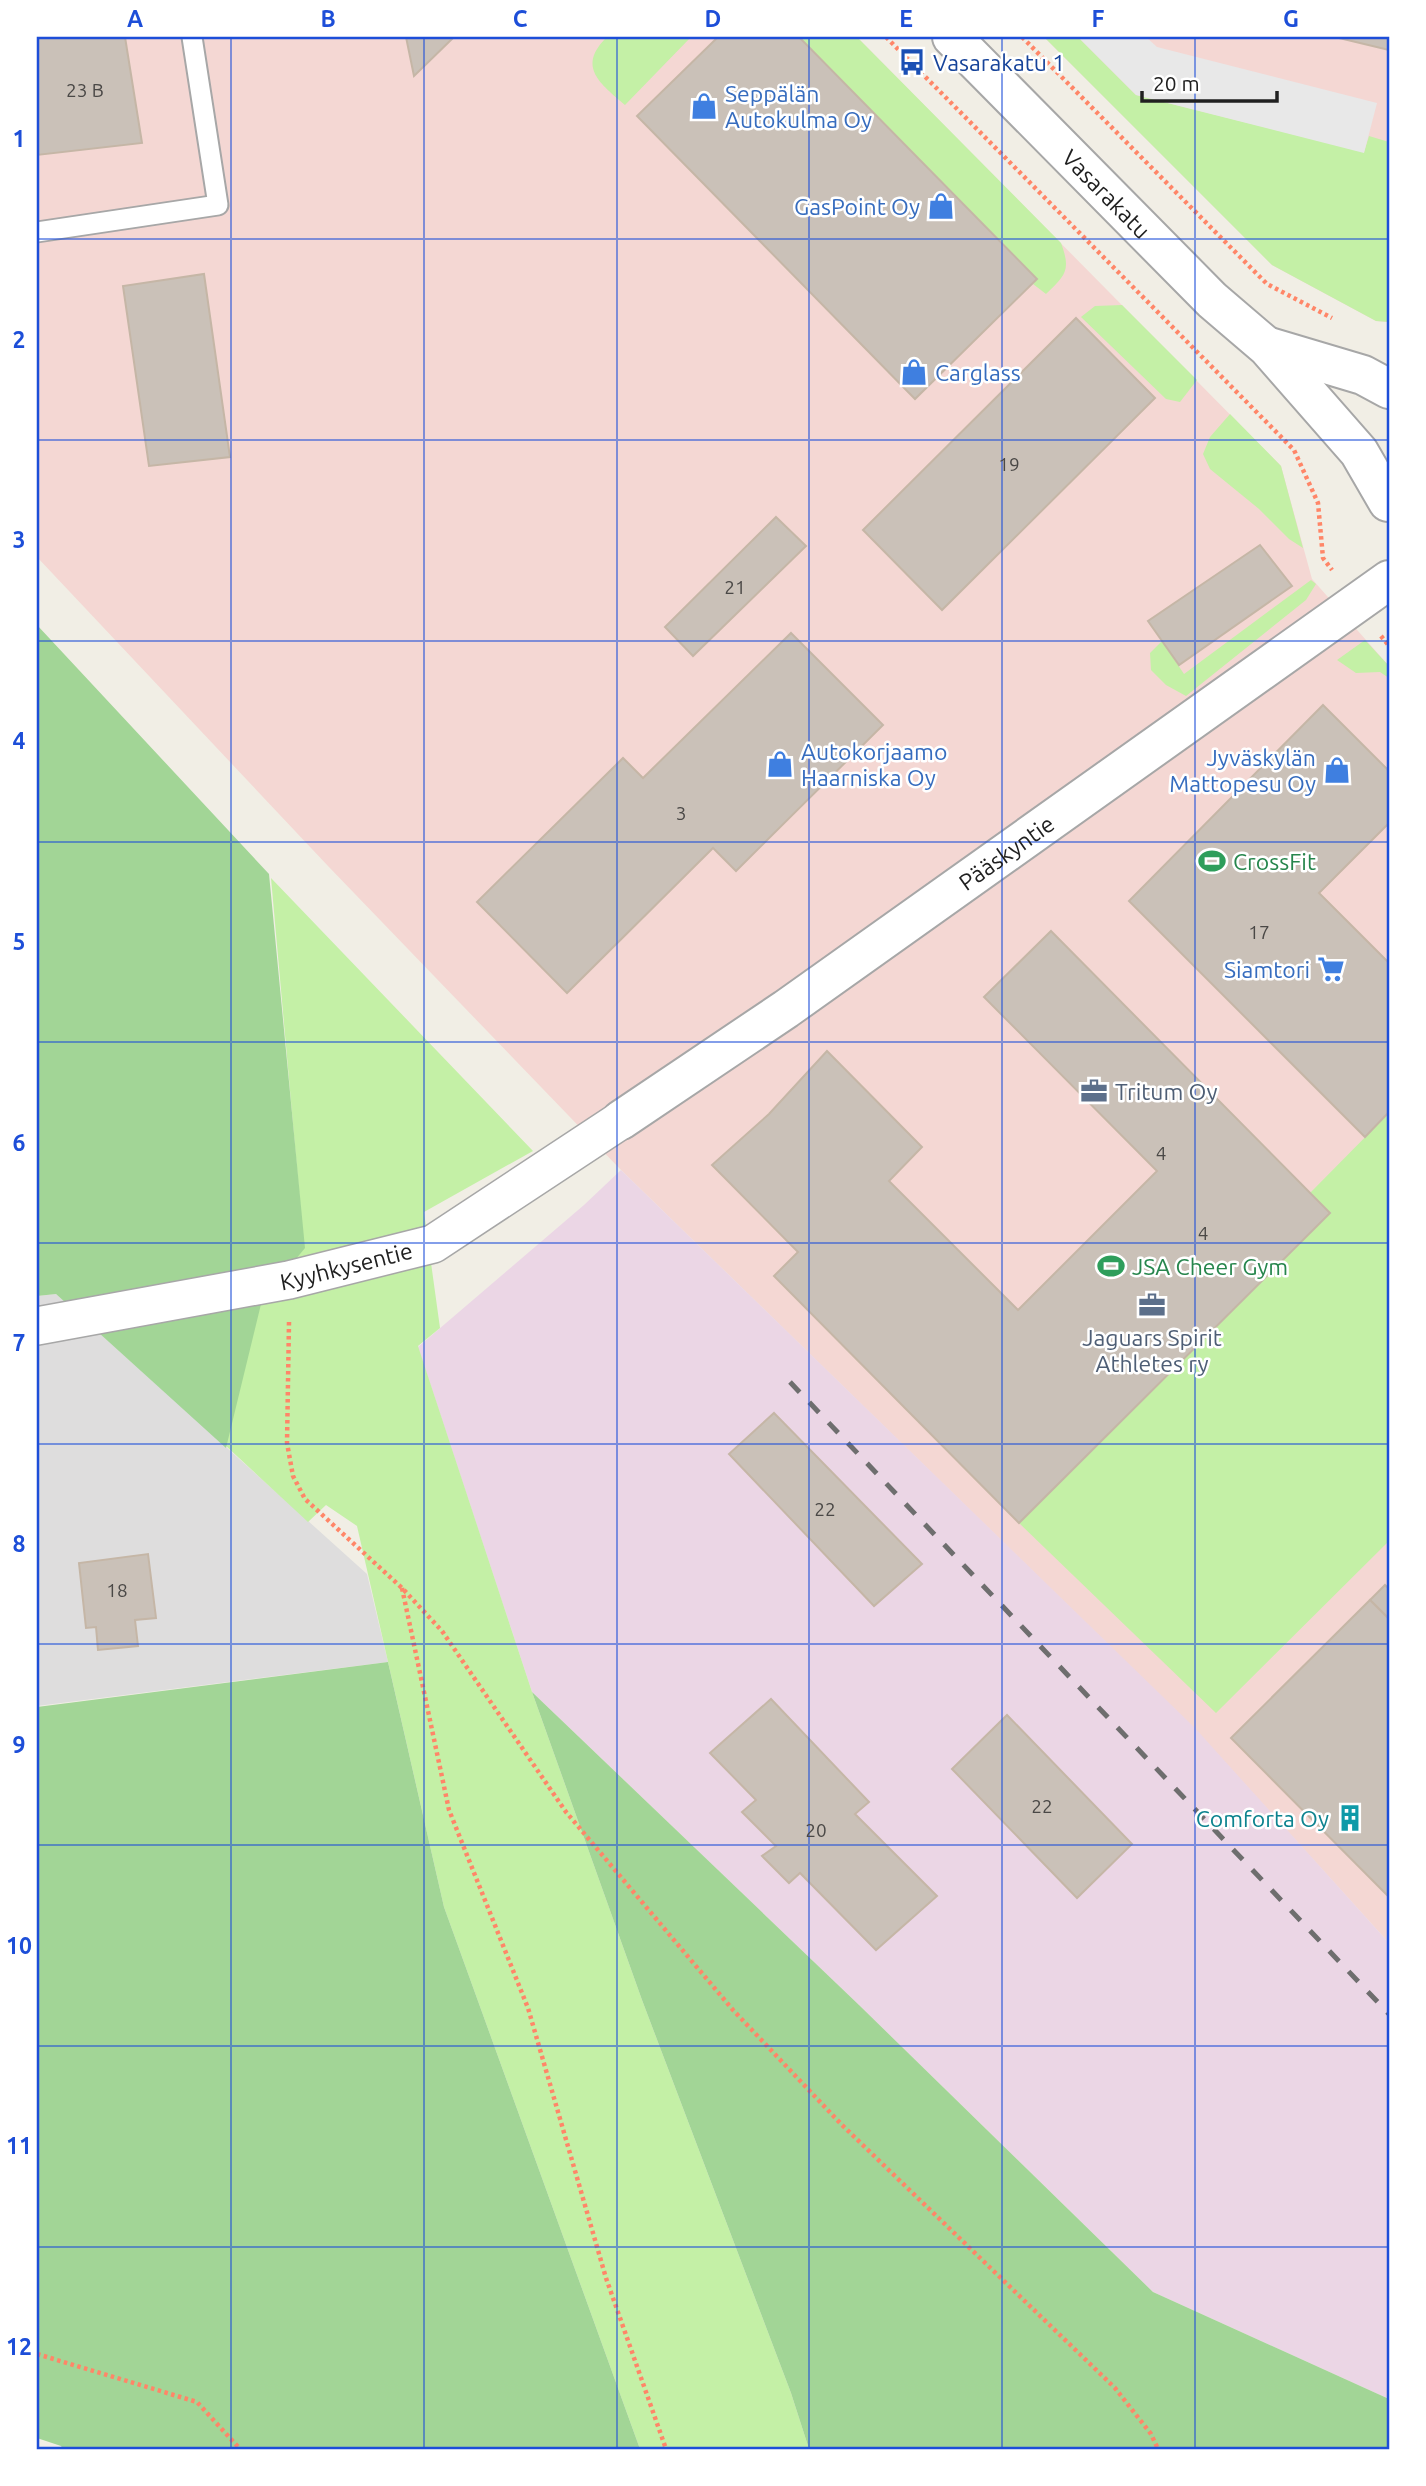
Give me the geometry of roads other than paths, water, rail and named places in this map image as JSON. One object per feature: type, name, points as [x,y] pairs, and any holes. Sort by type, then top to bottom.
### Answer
[{"type":"street","name":"Vasarakatu","points":[[952,37],[1212,300],[1267,347],[1359,452],[1389,502]]},
{"type":"street","name":"Vasarakatu","points":[[1267,347],[1363,375],[1389,389]]},
{"type":"street","name":"Pääskyntie","points":[[621,1120],[796,1002],[1389,580]]},
{"type":"street","name":"Kyyhkysentie","points":[[37,1326],[289,1280],[433,1244],[621,1120]]},
{"type":"lane","points":[[37,232],[218,205],[192,37]]},
{"type":"railway","points":[[790,1382],[1389,2014]]},
{"type":"place","name":"Vasarakatu 1","points":[[912,62]]},
{"type":"place","name":"Seppälän Autokulma Oy","points":[[704,106]]},
{"type":"place","name":"GasPoint Oy","points":[[941,206]]},
{"type":"place","name":"Carglass","points":[[914,372]]},
{"type":"place","name":"Autokorjaamo Haarniska Oy","points":[[780,764]]},
{"type":"place","name":"Jyväskylän Mattopesu Oy","points":[[1337,770]]},
{"type":"place","name":"CrossFit","points":[[1212,861]]},
{"type":"place","name":"Siamtori","points":[[1331,969]]},
{"type":"place","name":"Tritum Oy","points":[[1094,1091]]},
{"type":"place","name":"JSA Cheer Gym","points":[[1111,1266]]},
{"type":"place","name":"Jaguars Spirit Athletes ry","points":[[1152,1305]]},
{"type":"place","name":"Comforta Oy","points":[[1350,1818]]}]
